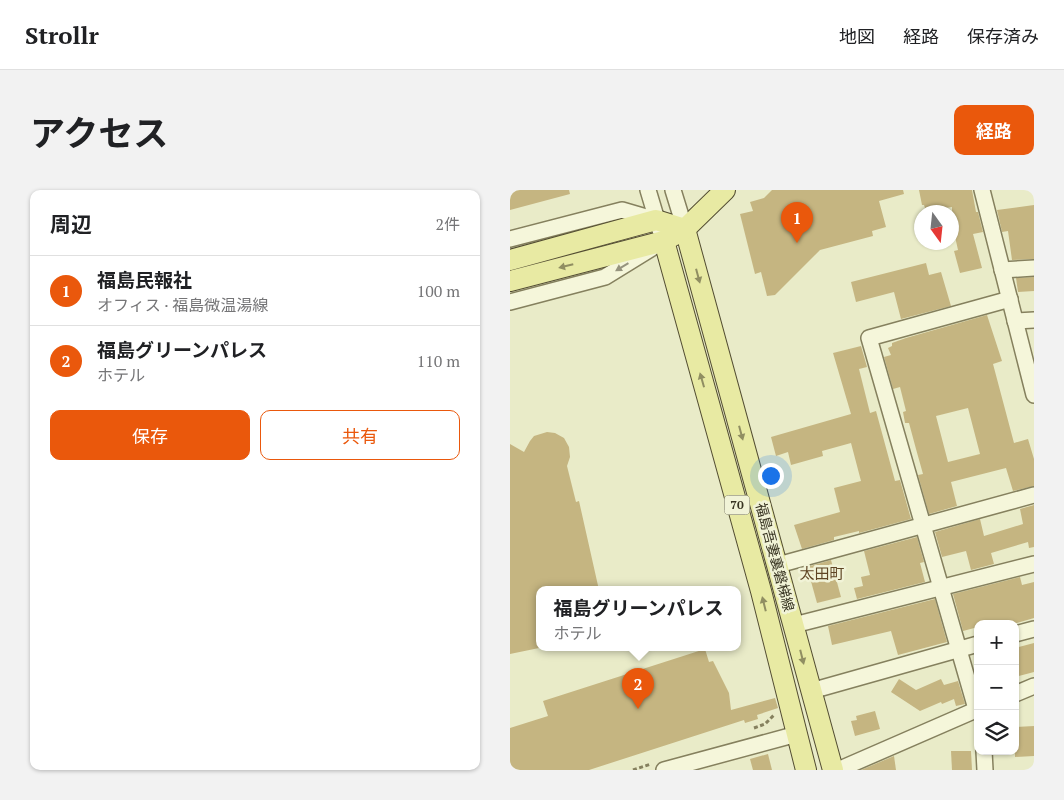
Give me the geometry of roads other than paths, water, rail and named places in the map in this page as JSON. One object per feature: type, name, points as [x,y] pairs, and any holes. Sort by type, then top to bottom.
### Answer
[{"type":"main road","points":[[510,281],[664,241],[685,229],[725,190]]},
{"type":"main road","points":[[510,260],[656,220],[685,229]]},
{"type":"main road","name":"福島吾妻裏磐梯線","points":[[685,229],[833,770]]},
{"type":"main road","name":"福島吾妻裏磐梯線","points":[[664,241],[761,591],[806,770]]},
{"type":"street","points":[[510,302],[605,277],[664,241],[648,190]]},
{"type":"street","points":[[673,190],[685,229]]},
{"type":"street","points":[[982,190],[1015,321],[1031,371],[1034,396]]},
{"type":"street","points":[[510,239],[622,210],[656,220]]},
{"type":"street","points":[[1002,270],[1034,268]]},
{"type":"street","points":[[974,699],[869,338],[1010,299]]},
{"type":"street","points":[[1015,321],[1034,320]]},
{"type":"street","points":[[778,565],[1034,495]]},
{"type":"street","points":[[794,625],[1034,564]]},
{"type":"street","points":[[1019,633],[1034,629]]},
{"type":"street","points":[[811,691],[974,645]]},
{"type":"street","points":[[1019,692],[1034,686]]},
{"type":"street","points":[[838,770],[975,710]]},
{"type":"street","points":[[658,767],[797,734]]},
{"type":"street","points":[[984,755],[985,770]]},
{"type":"place","name":"福島民報社","points":[[797,243]]},
{"type":"place","name":"福島グリーンパレス","points":[[638,709]]},
{"type":"district","name":"太田町","points":[[822,574]]}]
